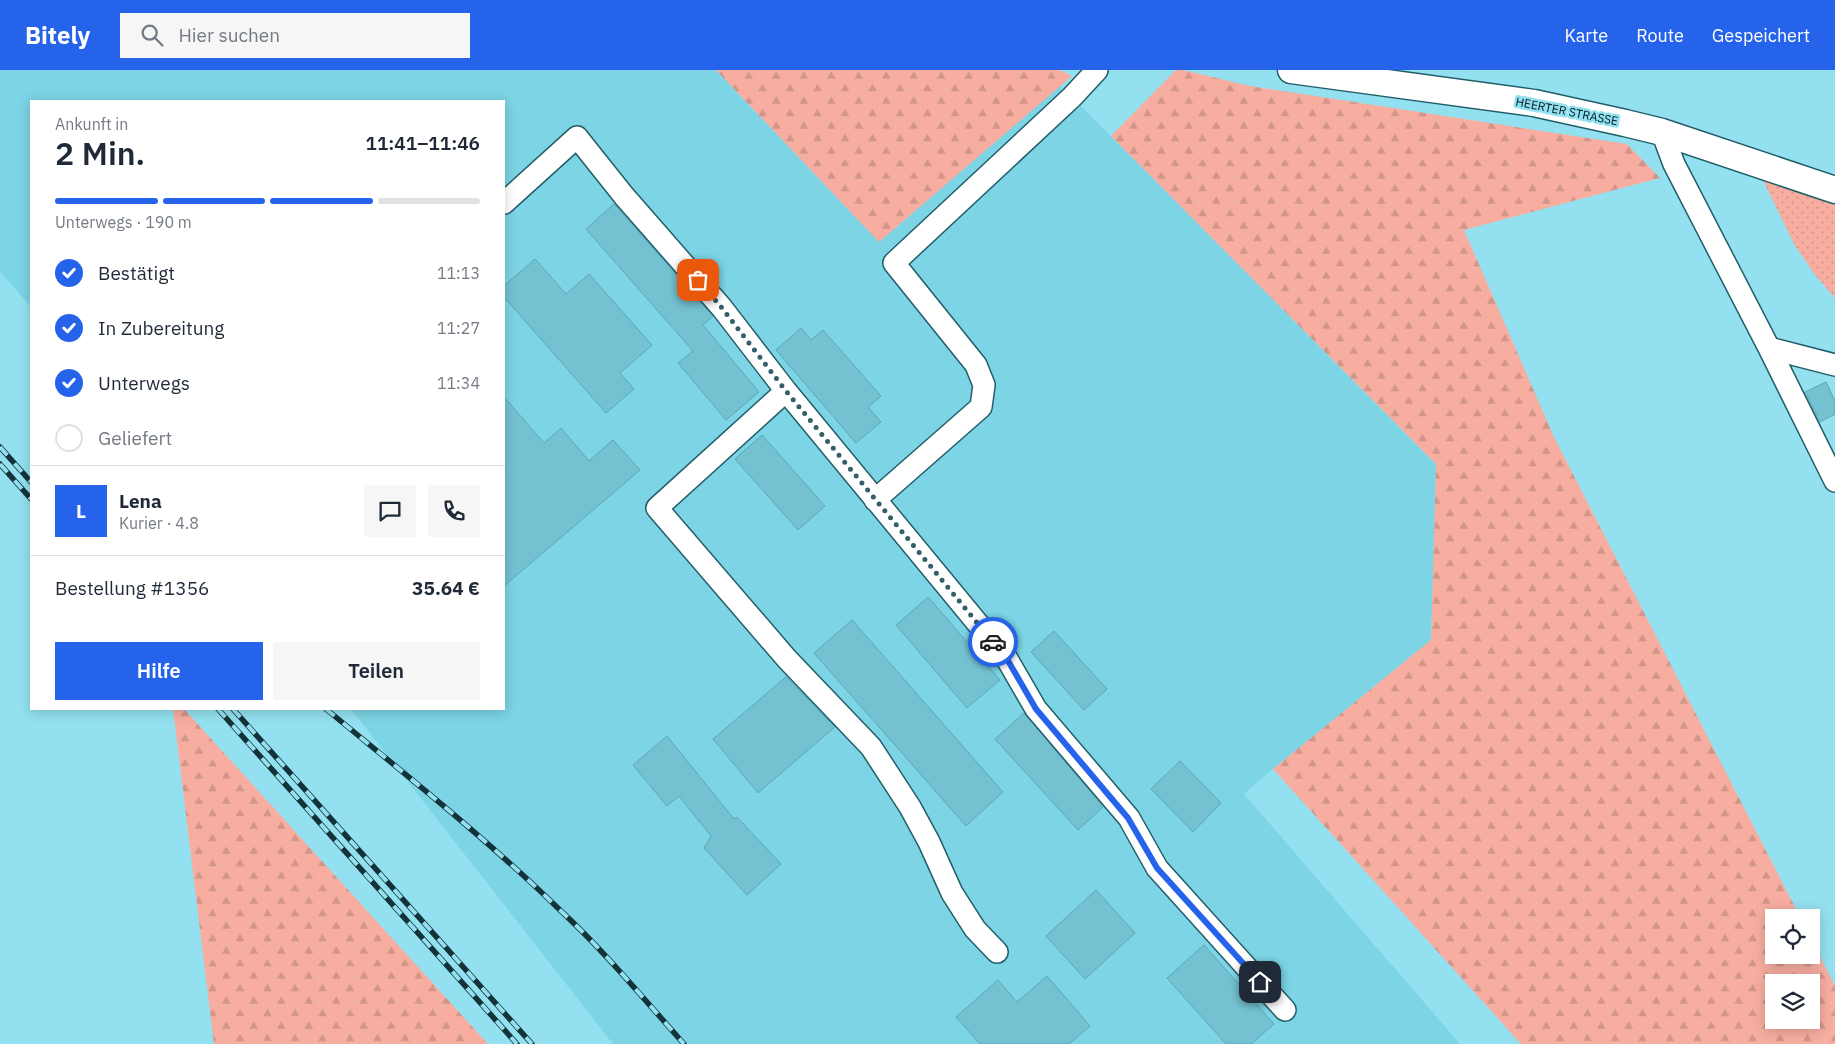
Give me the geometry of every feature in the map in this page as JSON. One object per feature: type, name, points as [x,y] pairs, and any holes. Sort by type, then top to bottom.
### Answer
[{"type":"main road","name":"HEERTER STRASSE","points":[[1291,70],[1534,104],[1662,132],[1835,190]]},
{"type":"lane","points":[[875,500],[981,407],[984,386],[976,365],[894,262],[1072,97],[1096,70]]},
{"type":"lane","points":[[1662,132],[1674,164],[1835,481]]},
{"type":"lane","points":[[505,201],[577,137],[624,196],[722,308],[786,391],[1007,659],[1036,709],[1128,818],[1157,868],[1286,1010]]},
{"type":"lane","points":[[1769,348],[1835,365]]},
{"type":"lane","points":[[786,391],[657,508],[786,659],[871,747],[910,807],[929,842],[952,893],[975,929],[996,952]]},
{"type":"shaded area","points":[[0,70],[716,70],[879,242],[1060,85],[1436,464],[1431,640],[1244,794],[1460,1044],[613,1044],[352,710],[505,710],[505,100],[30,100],[30,306],[0,272]]},
{"type":"green space","points":[[716,70],[1060,70],[1072,76],[879,242]]},
{"type":"green space","points":[[1176,70],[1250,86],[1627,144],[1660,178],[1464,230],[1554,437],[1796,909],[1765,909],[1765,964],[1820,964],[1820,957],[1835,986],[1835,1044],[1521,1044],[1273,769],[1431,640],[1436,464],[1111,136]]},
{"type":"green space","points":[[1760,174],[1835,199],[1835,298],[1816,276],[1795,246]]},
{"type":"green space","points":[[173,710],[185,710],[488,1044],[214,1044]]},
{"type":"building","points":[[614,204],[713,316],[703,325],[759,392],[726,420],[678,363],[693,351],[586,229]]},
{"type":"building","points":[[535,259],[566,294],[589,274],[652,345],[620,373],[634,389],[606,413],[505,298],[505,285]]},
{"type":"building","points":[[801,328],[811,340],[823,330],[881,396],[868,407],[881,422],[856,443],[776,350]]},
{"type":"building","points":[[1826,382],[1835,401],[1835,414],[1820,422],[1805,392]]},
{"type":"building","points":[[505,398],[544,443],[561,428],[589,461],[613,440],[640,470],[505,585]]},
{"type":"building","points":[[762,435],[825,506],[798,530],[735,459]]},
{"type":"building","points":[[928,597],[1000,680],[967,708],[896,625]]},
{"type":"building","points":[[852,620],[1003,792],[966,826],[814,653]]},
{"type":"building","points":[[1054,631],[1107,689],[1084,710],[1031,652]]},
{"type":"building","points":[[786,677],[835,727],[758,793],[713,739]]},
{"type":"building","points":[[1024,713],[1103,807],[1078,830],[995,739]]},
{"type":"building","points":[[667,736],[734,819],[737,817],[781,864],[747,895],[704,848],[711,836],[679,796],[667,806],[633,765]]},
{"type":"building","points":[[1180,761],[1221,803],[1193,832],[1151,789]]},
{"type":"building","points":[[1096,890],[1135,933],[1085,979],[1046,936]]},
{"type":"building","points":[[1204,945],[1274,1024],[1251,1044],[1226,1044],[1167,978]]},
{"type":"building","points":[[1047,976],[1090,1026],[1069,1044],[980,1044],[956,1017],[998,980],[1017,1002]]},
{"type":"railway","points":[[0,447],[30,481]]},
{"type":"railway","points":[[0,464],[30,498]]},
{"type":"railway","points":[[219,710],[517,1044]]},
{"type":"railway","points":[[234,710],[532,1044]]},
{"type":"railway","points":[[327,710],[446,808],[533,884],[593,943],[684,1044]]},
{"type":"way so far","points":[[698,280],[786,391],[993,642]]},
{"type":"route","points":[[993,642],[1007,659],[1036,709],[1128,818],[1157,868],[1260,982]]}]
